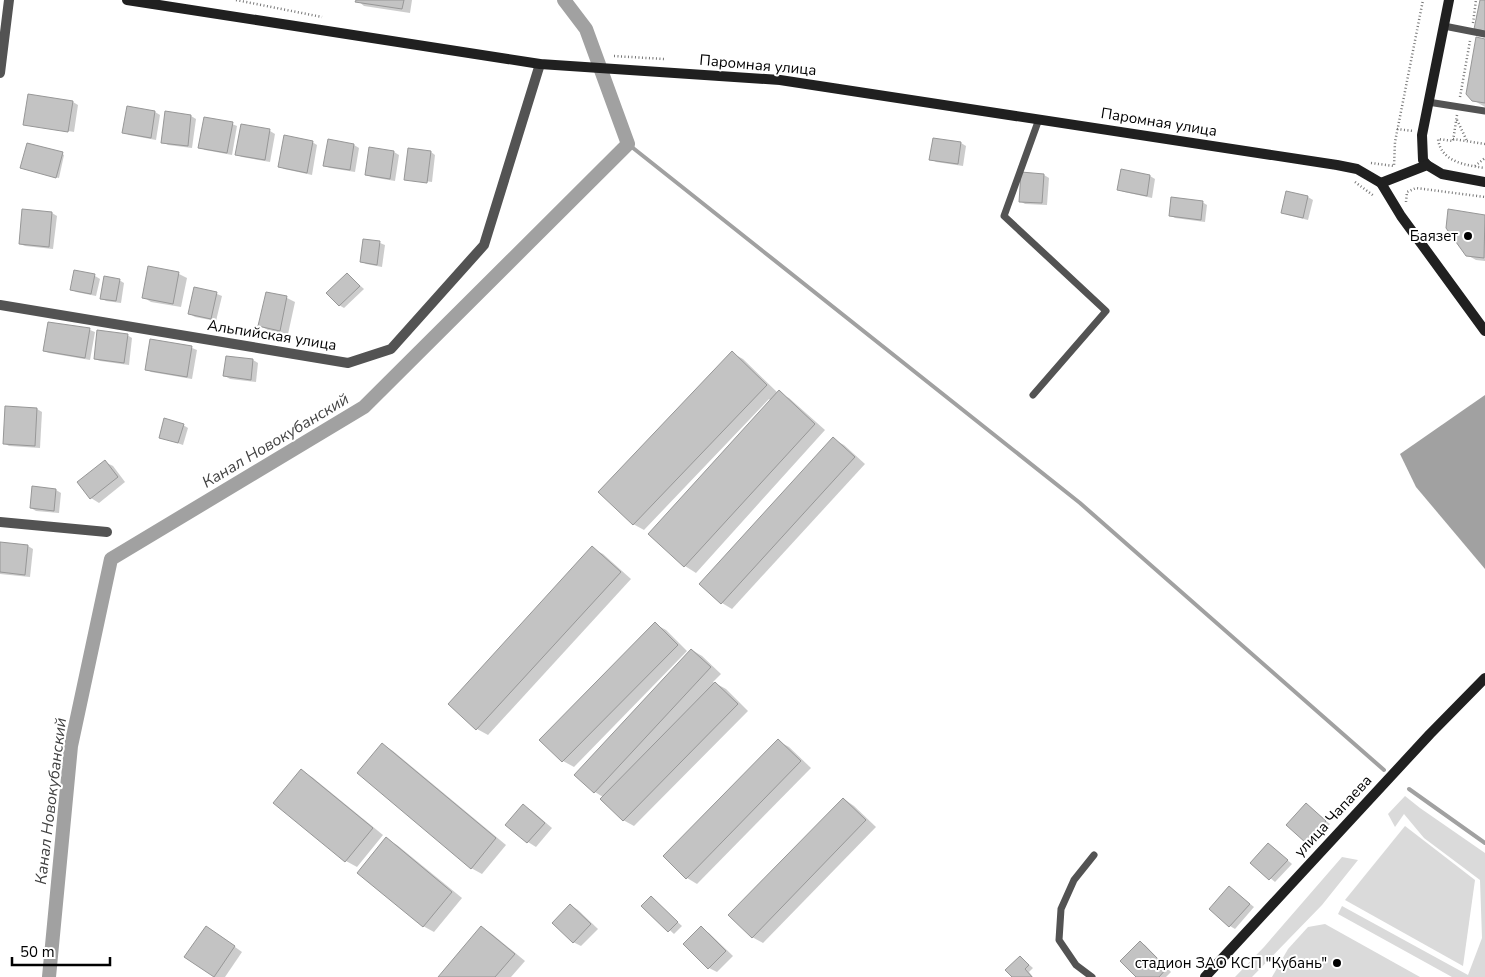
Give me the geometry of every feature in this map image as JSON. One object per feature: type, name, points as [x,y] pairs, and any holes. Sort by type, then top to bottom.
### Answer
[{"type":"main road","name":"Паромная улица","points":[[127,0],[540,64],[780,80],[1337,164],[1357,169],[1381,183]]},
{"type":"main road","points":[[1449,0],[1422,135],[1423,160],[1427,165],[1442,174],[1485,182]]},
{"type":"main road","points":[[1427,165],[1381,183],[1399,212],[1485,331]]},
{"type":"main road","name":"улица Чапаева","points":[[1210,975],[1430,734],[1485,678]]},
{"type":"street","points":[[0,73],[9,0]]},
{"type":"street","name":"Альпийская улица","points":[[0,305],[348,363],[391,349],[484,245],[540,64]]},
{"type":"street","points":[[0,522],[107,532]]},
{"type":"lane","points":[[1444,26],[1485,34]]},
{"type":"lane","points":[[1428,102],[1485,111]]},
{"type":"lane","points":[[1033,395],[1106,310],[1004,216],[1039,119]]},
{"type":"lane","points":[[1092,977],[1076,965],[1059,940],[1061,909],[1074,880],[1094,855]]},
{"type":"path","points":[[236,0],[329,19]]},
{"type":"path","points":[[1378,201],[1373,195],[1351,180],[1360,162],[1394,166],[1395,142],[1423,0]]},
{"type":"path","points":[[612,56],[666,60]]},
{"type":"path","points":[[1456,118],[1468,141]]},
{"type":"path","points":[[1453,139],[1485,144]]},
{"type":"path","points":[[1475,166],[1485,158]]},
{"type":"path","points":[[1399,212],[1405,208],[1407,192],[1416,188],[1485,197]]},
{"type":"shaded area","points":[[1485,395],[1485,569],[1416,487],[1400,454]]},
{"type":"shaded area","points":[[1405,796],[1485,853],[1485,977],[1452,977],[1338,914],[1342,906],[1468,975],[1482,938],[1480,880],[1424,838],[1404,814],[1395,827],[1388,814]]},
{"type":"shaded area","points":[[1405,826],[1475,880],[1463,966],[1345,900]]},
{"type":"shaded area","points":[[1342,857],[1358,860],[1322,905],[1252,977],[1235,977],[1264,947]]},
{"type":"shaded area","name":"стадион ЗАО КСП \"Кубань\"","points":[[1325,924],[1420,977],[1272,977],[1288,949],[1308,927]]},
{"type":"building","points":[[356,0],[404,0],[402,9],[355,2]]},
{"type":"building","points":[[1480,0],[1485,0],[1485,31],[1474,29]]},
{"type":"building","points":[[1476,37],[1485,39],[1485,103],[1472,101],[1466,94]]},
{"type":"building","points":[[28,94],[73,101],[68,132],[23,125]]},
{"type":"building","points":[[127,106],[155,111],[151,138],[122,133]]},
{"type":"building","points":[[165,111],[191,115],[188,146],[161,143]]},
{"type":"building","points":[[204,117],[233,122],[227,153],[198,148]]},
{"type":"building","points":[[241,124],[270,129],[265,160],[235,155]]},
{"type":"building","points":[[284,135],[313,141],[307,173],[278,167]]},
{"type":"building","points":[[933,138],[961,142],[958,164],[929,160]]},
{"type":"building","points":[[328,139],[354,144],[350,170],[323,166]]},
{"type":"building","points":[[27,143],[63,152],[56,178],[20,168]]},
{"type":"building","points":[[369,147],[394,151],[390,179],[365,175]]},
{"type":"building","points":[[408,148],[431,151],[427,183],[404,180]]},
{"type":"building","points":[[1121,169],[1150,175],[1147,196],[1117,190]]},
{"type":"building","points":[[1021,172],[1044,174],[1042,203],[1019,202]]},
{"type":"building","points":[[1286,191],[1308,196],[1303,218],[1281,213]]},
{"type":"building","points":[[1171,197],[1203,201],[1201,220],[1169,216]]},
{"type":"building","points":[[22,209],[52,212],[49,247],[19,244]]},
{"type":"building","name":"Баязет","points":[[1448,209],[1485,215],[1484,258],[1466,256],[1446,228]]},
{"type":"building","points":[[363,239],[380,241],[377,265],[360,262]]},
{"type":"building","points":[[148,266],[179,272],[173,304],[142,298]]},
{"type":"building","points":[[74,270],[95,274],[91,294],[70,290]]},
{"type":"building","points":[[347,273],[360,286],[339,306],[326,293]]},
{"type":"building","points":[[104,276],[120,279],[116,301],[100,299]]},
{"type":"building","points":[[194,287],[217,292],[211,319],[188,314]]},
{"type":"building","points":[[266,292],[287,296],[280,331],[258,326]]},
{"type":"building","points":[[48,322],[90,328],[85,358],[43,351]]},
{"type":"building","points":[[97,330],[128,334],[124,363],[94,359]]},
{"type":"building","points":[[150,339],[192,346],[187,377],[145,370]]},
{"type":"building","points":[[732,351],[767,385],[633,525],[598,492]]},
{"type":"building","points":[[226,356],[253,359],[251,380],[223,376]]},
{"type":"building","points":[[779,390],[815,424],[684,567],[648,534]]},
{"type":"building","points":[[5,406],[37,408],[35,446],[3,444]]},
{"type":"building","points":[[164,418],[184,424],[178,443],[159,438]]},
{"type":"building","points":[[833,437],[855,457],[721,604],[699,584]]},
{"type":"building","points":[[105,460],[118,477],[90,499],[77,482]]},
{"type":"building","points":[[32,486],[56,489],[54,511],[30,508]]},
{"type":"building","points":[[0,542],[28,545],[25,575],[0,572]]},
{"type":"building","points":[[592,546],[621,572],[476,730],[448,704]]},
{"type":"building","points":[[655,622],[678,645],[562,762],[539,740]]},
{"type":"building","points":[[691,649],[711,667],[594,793],[574,775]]},
{"type":"building","points":[[715,682],[738,704],[623,821],[600,799]]},
{"type":"building","points":[[778,739],[801,761],[686,879],[663,856]]},
{"type":"building","points":[[382,743],[496,838],[471,869],[357,773]]},
{"type":"building","points":[[301,769],[373,828],[345,862],[273,803]]},
{"type":"building","points":[[843,798],[866,820],[752,938],[728,915]]},
{"type":"building","points":[[1306,803],[1326,821],[1306,843],[1286,825]]},
{"type":"building","points":[[523,804],[545,823],[527,843],[505,825]]},
{"type":"building","points":[[386,837],[452,892],[423,927],[357,873]]},
{"type":"building","points":[[1268,843],[1288,860],[1269,880],[1250,863]]},
{"type":"building","points":[[1229,886],[1250,904],[1229,927],[1209,909]]},
{"type":"building","points":[[651,896],[678,922],[668,932],[641,906]]},
{"type":"building","points":[[570,904],[591,924],[573,943],[552,923]]},
{"type":"building","points":[[206,926],[235,946],[214,977],[184,957]]},
{"type":"building","points":[[481,926],[515,954],[495,977],[438,977]]},
{"type":"building","points":[[701,926],[726,951],[708,969],[683,944]]},
{"type":"building","points":[[1140,941],[1167,968],[1159,977],[1136,977],[1120,961]]},
{"type":"building","points":[[1020,956],[1029,965],[1025,969],[1032,977],[1012,977],[1005,970]]},
{"type":"waterway","name":"Канал Новокубанский","points":[[49,977],[71,746],[111,559],[364,407],[628,144],[586,29],[564,0]]},
{"type":"waterway","points":[[628,144],[1080,503],[1384,770]]},
{"type":"waterway","points":[[1409,789],[1485,843]]},
{"type":"place","name":"Баязет","points":[[1468,236]]},
{"type":"place","name":"стадион ЗАО КСП \"Кубань\"","points":[[1337,963]]}]
